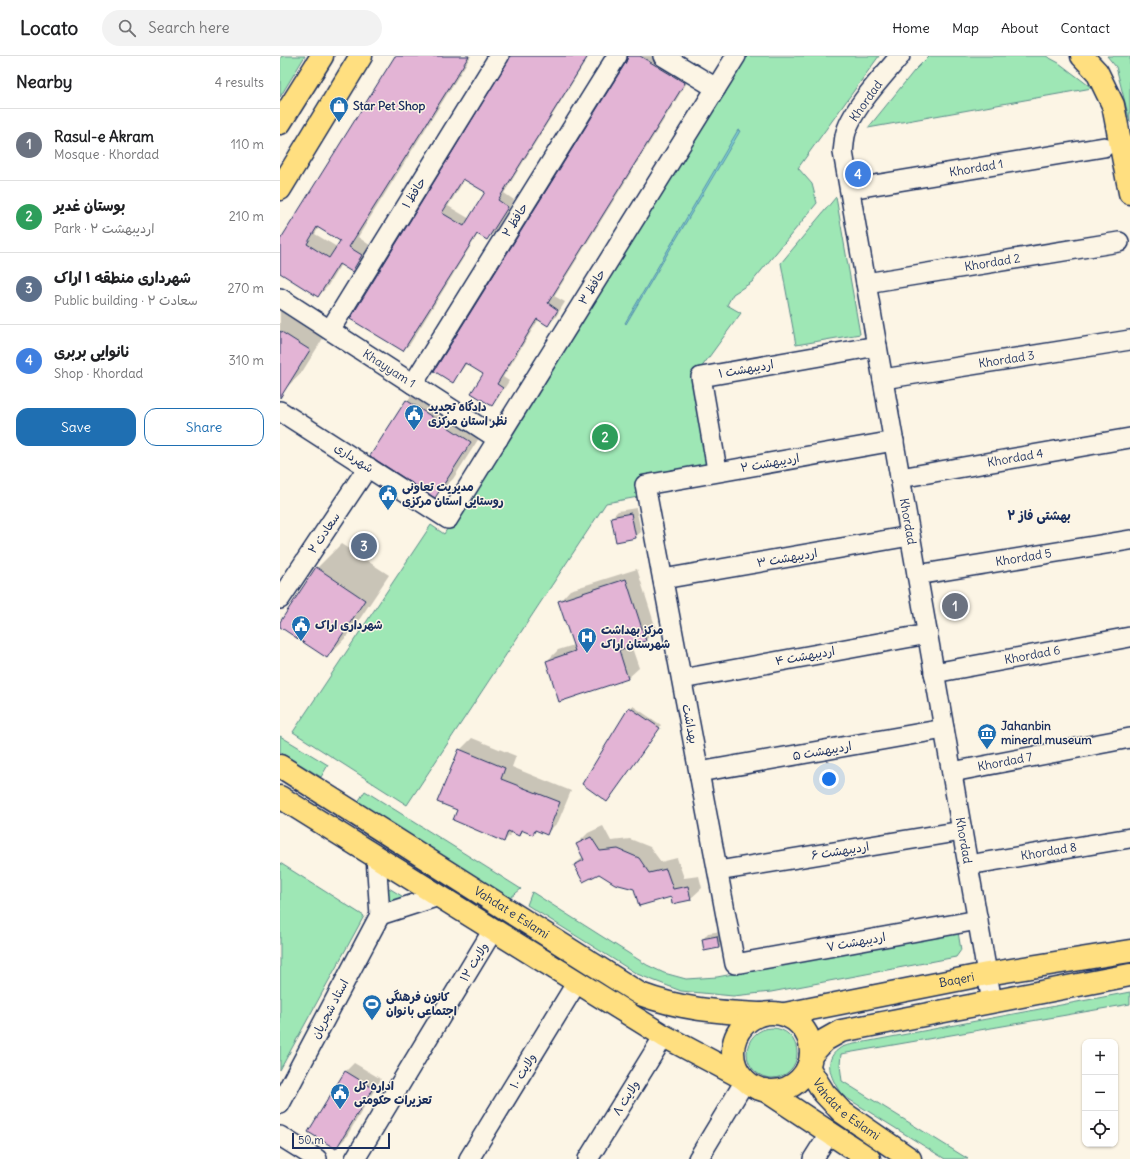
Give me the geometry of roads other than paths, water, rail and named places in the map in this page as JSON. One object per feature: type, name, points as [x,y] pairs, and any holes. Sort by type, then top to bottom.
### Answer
[{"type":"main road","points":[[280,123],[322,56]]},
{"type":"main road","points":[[280,189],[361,56]]},
{"type":"main road","points":[[1082,56],[1097,72],[1113,105],[1130,193]]},
{"type":"main road","name":"Vahdat e Eslami","points":[[280,766],[640,994],[666,1003],[707,1011],[759,1014]]},
{"type":"main road","name":"Vahdat e Eslami","points":[[280,797],[664,1036],[744,1079]]},
{"type":"main road","name":"Baqeri","points":[[785,1014],[987,974],[1130,951]]},
{"type":"main road","points":[[810,1061],[810,1042],[805,1030],[796,1020],[785,1014],[772,1012],[759,1014],[748,1020],[739,1030],[734,1042],[734,1061],[744,1079],[755,1087],[776,1091],[786,1088],[803,1076],[810,1061],[825,1040],[842,1031],[1130,975]]},
{"type":"main road","name":"Vahdat e Eslami","points":[[810,1061],[824,1093],[842,1112],[910,1159]]},
{"type":"main road","name":"Vahdat e Eslami","points":[[765,1090],[869,1159]]},
{"type":"street","name":"حافظ ۱","points":[[330,330],[499,56]]},
{"type":"street","name":"حافظ ۲","points":[[413,384],[617,56]]},
{"type":"street","points":[[663,56],[716,88]]},
{"type":"street","name":"حافظ ۳","points":[[448,519],[736,56]]},
{"type":"street","name":"Khordad","points":[[900,56],[871,91],[850,121],[845,135],[843,152],[992,1002]]},
{"type":"street","name":"Khordad 1","points":[[850,189],[1104,147]]},
{"type":"street","name":"Khordad 2","points":[[866,283],[1119,242]]},
{"type":"street","name":"Khayyam 1","points":[[280,298],[498,439]]},
{"type":"street","name":"Khordad 3","points":[[883,379],[1130,340]]},
{"type":"street","name":"اردیبهشت ۱","points":[[716,464],[701,377],[877,346]]},
{"type":"street","name":"شهرداری","points":[[280,412],[448,519]]},
{"type":"street","name":"Khordad 4","points":[[900,478],[1130,438]]},
{"type":"street","name":"اردیبهشت ۲","points":[[645,484],[894,441]]},
{"type":"street","name":"سعادت ۲","points":[[280,599],[368,467]]},
{"type":"street","name":"بهداشت","points":[[645,484],[735,964]]},
{"type":"street","name":"اردیبهشت ۳","points":[[663,579],[910,536]]},
{"type":"street","name":"Khordad 5","points":[[917,575],[1130,540]]},
{"type":"street","name":"اردیبهشت ۴","points":[[682,679],[928,634]]},
{"type":"street","name":"Khordad 6","points":[[934,673],[1130,637]]},
{"type":"street","name":"اردیبهشت ۵","points":[[699,772],[944,729]]},
{"type":"street","name":"Khordad 7","points":[[952,772],[1130,738]]},
{"type":"street","name":"اردیبهشت ۶","points":[[718,871],[962,831]]},
{"type":"street","name":"Khordad 8","points":[[968,865],[1130,838]]},
{"type":"street","points":[[376,857],[380,915],[439,896]]},
{"type":"street","name":"استاد شجریان","points":[[280,1104],[380,915]]},
{"type":"street","name":"اردیبهشت ۷","points":[[735,964],[978,920]]},
{"type":"street","name":"ولایت ۱۲","points":[[355,1159],[493,930]]},
{"type":"street","name":"ولایت ۱۰","points":[[469,1159],[577,982]]},
{"type":"street","name":"ولایت ۸","points":[[588,1159],[664,1036]]},
{"type":"street","points":[[698,1159],[744,1079]]},
{"type":"street","points":[[813,1159],[830,1132]]},
{"type":"street","points":[[280,1136],[317,1159]]},
{"type":"water","points":[[738,130],[740,131],[626,324],[625,323]]},
{"type":"place","name":"Star Pet Shop","points":[[339,123]]},
{"type":"place","name":"نانوایی بربری","points":[[858,174]]},
{"type":"place","name":"دادگاه تجدید نظر استان مرکزی","points":[[414,431]]},
{"type":"place","name":"بوستان غدیر","points":[[605,437]]},
{"type":"place","name":"مدیریت تعاونی روستایی استان مرکزی","points":[[388,511]]},
{"type":"place","name":"شهرداری منطقه ۱ اراک","points":[[364,546]]},
{"type":"place","name":"Rasul-e Akram","points":[[955,606]]},
{"type":"place","name":"شهرداری اراک","points":[[301,642]]},
{"type":"place","name":"مرکز بهداشت شهرستان اراک","points":[[587,654]]},
{"type":"place","name":"Jahanbin mineral museum","points":[[987,750]]},
{"type":"place","name":"کانون فرهنگی اجتماعی بانوان","points":[[372,1021]]},
{"type":"place","name":"اداره کل تعزیرات حکومتی","points":[[340,1110]]},
{"type":"district","name":"بهشتی فاز ۲","points":[[1039,515]]}]
